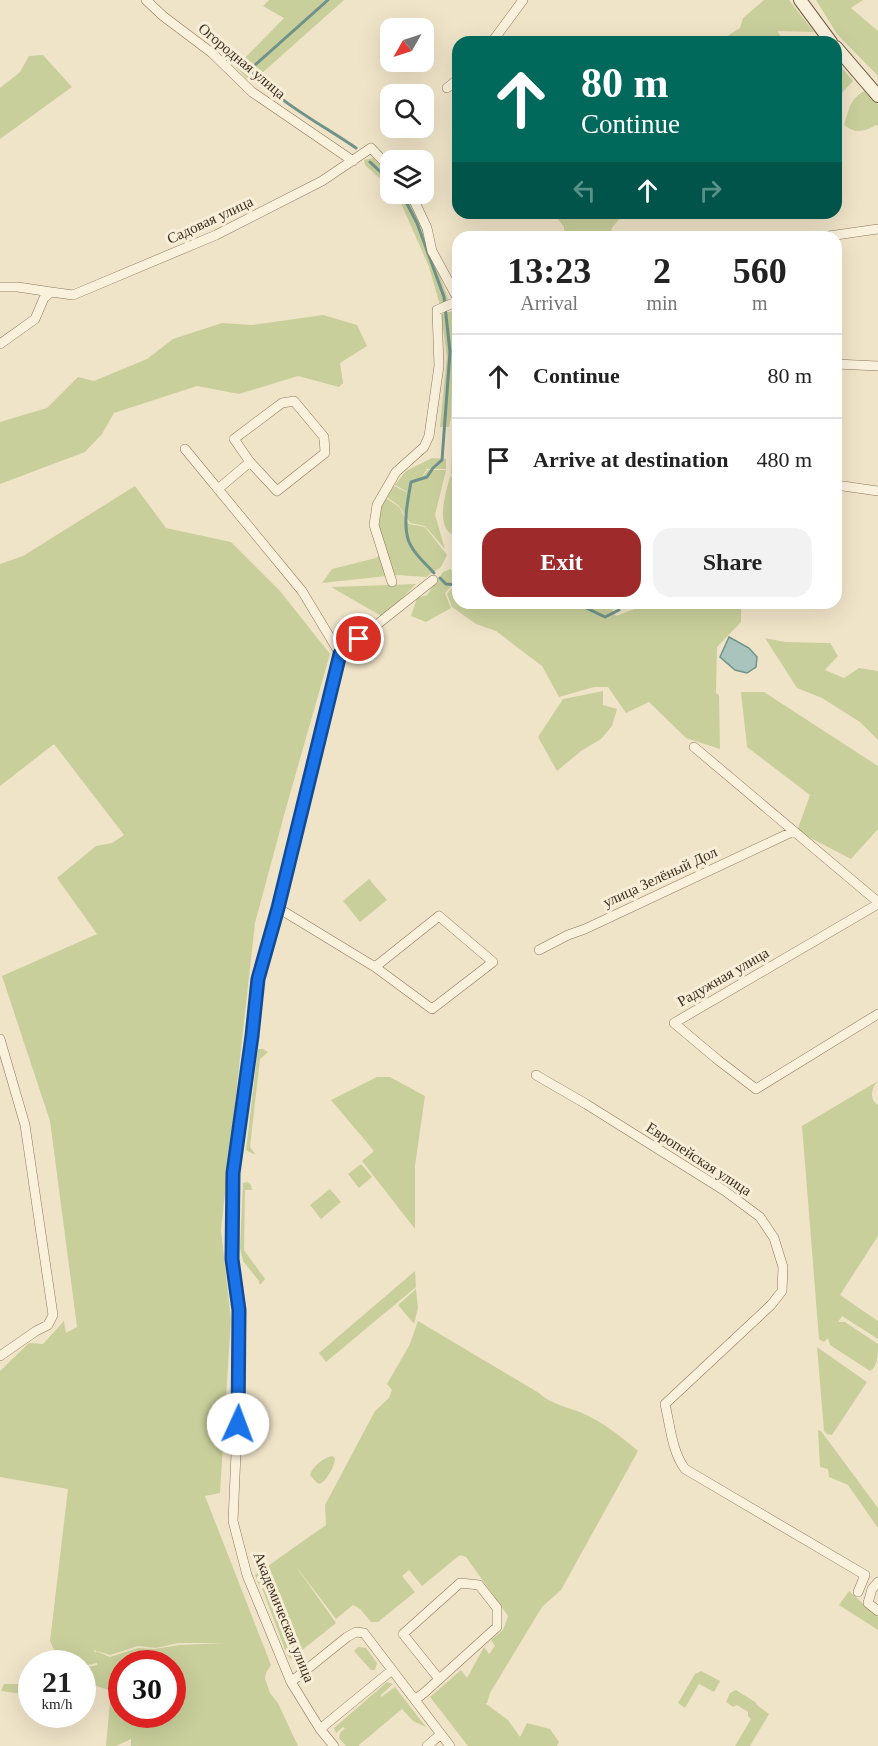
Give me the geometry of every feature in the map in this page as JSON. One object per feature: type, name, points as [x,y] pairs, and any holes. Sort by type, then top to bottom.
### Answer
[{"type":"street","name":"Огородная улица","points":[[146,0],[163,16],[212,53],[252,92],[353,161]]},
{"type":"street","points":[[496,36],[523,0]]},
{"type":"street","points":[[800,0],[827,36]]},
{"type":"street","points":[[842,54],[878,96]]},
{"type":"street","points":[[447,88],[452,84]]},
{"type":"street","name":"Садовая улица","points":[[0,287],[18,287],[73,295],[216,235],[322,181],[371,148],[380,157]]},
{"type":"street","points":[[392,582],[374,525],[377,505],[396,472],[424,447],[429,436],[449,305],[432,251],[428,228],[416,204]]},
{"type":"street","points":[[842,234],[878,229]]},
{"type":"street","points":[[0,344],[35,319],[44,298],[51,292]]},
{"type":"street","points":[[842,363],[878,366]]},
{"type":"street","points":[[294,401],[324,437],[325,453],[277,491],[250,462],[234,439],[282,403],[294,401]]},
{"type":"street","points":[[185,449],[302,591],[340,654],[433,580]]},
{"type":"street","points":[[218,489],[250,462]]},
{"type":"street","points":[[842,486],[878,491]]},
{"type":"street","name":"Академическая улица","points":[[334,1746],[320,1729],[291,1682],[248,1575],[232,1521],[239,1386],[239,1310],[232,1259],[233,1173],[258,979],[278,908],[340,654]]},
{"type":"street","points":[[694,747],[878,903]]},
{"type":"street","name":"улица Зелёный Дол","points":[[538,950],[794,831]]},
{"type":"street","name":"Радужная улица","points":[[878,903],[674,1023],[756,1089],[878,1014]]},
{"type":"street","points":[[278,908],[375,967],[432,1009],[493,962],[439,916],[375,967]]},
{"type":"street","points":[[0,1039],[25,1125],[53,1315],[48,1325],[0,1356]]},
{"type":"street","name":"Европейская улица","points":[[536,1075],[725,1191],[760,1217],[774,1238],[783,1267],[782,1291],[771,1305],[665,1404],[679,1461],[685,1469],[865,1575],[858,1592]]},
{"type":"street","points":[[878,1582],[872,1589],[868,1604],[878,1611]]},
{"type":"street","points":[[415,1700],[439,1679],[497,1627],[497,1608],[479,1585],[460,1583],[403,1634],[439,1679]]},
{"type":"street","points":[[291,1682],[347,1637],[357,1632],[364,1634],[450,1746]]},
{"type":"street","points":[[320,1729],[392,1670]]},
{"type":"street","points":[[427,1746],[441,1734]]},
{"type":"green space","points":[[269,0],[344,0],[251,83],[236,67],[284,18],[263,6]]},
{"type":"green space","points":[[764,0],[789,0],[814,32],[777,31],[781,36],[727,36],[740,28],[743,18]]},
{"type":"green space","points":[[816,0],[863,0],[851,8],[878,31],[878,76],[842,39],[842,36],[837,34]]},
{"type":"green space","points":[[43,55],[72,87],[0,139],[0,88],[20,72],[29,56]]},
{"type":"green space","points":[[842,68],[853,81],[842,93]]},
{"type":"green space","points":[[866,90],[878,104],[878,126],[864,130],[852,130],[844,125],[849,109],[856,97]]},
{"type":"green space","points":[[373,158],[380,165],[380,179],[365,165],[364,160]]},
{"type":"green space","points":[[401,204],[412,204],[416,211],[449,302],[440,305],[429,267]]},
{"type":"green space","points":[[558,219],[619,219],[611,231],[564,231],[564,227]]},
{"type":"green space","points":[[452,311],[452,389],[449,427],[440,427],[447,357],[441,314]]},
{"type":"green space","points":[[323,315],[357,325],[367,346],[340,363],[343,383],[339,387],[298,376],[239,394],[197,386],[114,413],[102,434],[85,452],[0,484],[0,422],[47,408],[78,377],[94,381],[147,359],[173,339],[222,323],[252,325]]},
{"type":"green space","points":[[432,458],[446,459],[446,469],[427,469],[421,479],[428,470],[446,470],[435,515],[445,549],[425,526],[410,523],[399,506],[387,497],[394,486],[413,495],[395,485],[406,471]]},
{"type":"green space","points":[[450,476],[452,477],[452,534],[445,527],[443,519],[444,501]]},
{"type":"green space","points":[[135,486],[166,528],[231,542],[280,591],[330,654],[255,923],[221,1230],[231,1319],[220,1493],[205,1496],[271,1665],[265,1679],[270,1693],[278,1703],[298,1746],[131,1746],[131,1739],[116,1746],[106,1746],[108,1724],[108,1728],[186,1728],[186,1650],[132,1650],[225,1643],[178,1643],[156,1648],[138,1646],[126,1650],[108,1650],[108,1654],[96,1650],[54,1650],[50,1641],[68,1489],[0,1477],[0,1371],[29,1343],[43,1344],[64,1321],[66,1333],[77,1327],[50,1121],[2,976],[97,934],[57,878],[96,846],[112,843],[124,835],[54,744],[0,786],[0,564],[23,556]]},
{"type":"green space","points":[[386,498],[399,507],[409,524],[425,527],[447,555],[441,567],[426,577],[396,575],[322,583],[332,569],[376,558],[385,549],[380,535],[378,517]]},
{"type":"green space","points":[[451,569],[452,571],[452,585],[445,593],[451,608],[426,622],[411,616],[417,598],[427,595],[443,572]]},
{"type":"green space","points":[[416,584],[383,617],[331,587]]},
{"type":"green space","points":[[452,588],[452,607],[447,594]]},
{"type":"green space","points":[[455,609],[612,609],[616,616],[634,609],[741,609],[741,622],[717,647],[716,693],[719,695],[720,749],[686,738],[649,702],[626,713],[608,687],[594,687],[559,697],[542,666],[496,631],[476,624]]},
{"type":"green space","points":[[765,638],[785,642],[830,643],[838,656],[825,670],[844,678],[859,668],[878,671],[878,740],[860,722],[822,698],[797,688]]},
{"type":"green space","points":[[603,691],[603,705],[617,709],[612,726],[601,739],[581,751],[557,771],[538,737],[563,699]]},
{"type":"green space","points":[[741,692],[764,692],[878,766],[878,829],[851,859],[797,831],[810,795],[747,747]]},
{"type":"green space","points":[[369,879],[387,900],[360,922],[343,901]]},
{"type":"green space","points":[[258,1049],[268,1052],[260,1059],[250,1147],[255,1154],[253,1154],[246,1150]]},
{"type":"green space","points":[[377,1077],[390,1077],[425,1096],[415,1166],[415,1229],[362,1161],[374,1151],[331,1100]]},
{"type":"green space","points":[[878,1081],[872,1093],[873,1100],[878,1105],[878,1236],[840,1295],[878,1321],[878,1339],[842,1316],[838,1322],[845,1322],[878,1344],[876,1363],[870,1371],[830,1345],[828,1338],[824,1342],[819,1339],[802,1126]]},
{"type":"green space","points":[[361,1164],[372,1177],[359,1188],[348,1174]]},
{"type":"green space","points":[[247,1182],[251,1185],[252,1190],[245,1190],[244,1250],[265,1279],[261,1284],[243,1261],[240,1248],[243,1183]]},
{"type":"green space","points":[[330,1189],[341,1202],[321,1219],[310,1205]]},
{"type":"green space","points":[[415,1271],[416,1287],[326,1362],[319,1353]]},
{"type":"green space","points":[[416,1289],[418,1308],[414,1324],[398,1305]]},
{"type":"green space","points":[[418,1321],[548,1400],[597,1421],[638,1451],[561,1590],[542,1607],[485,1703],[508,1720],[520,1737],[527,1723],[550,1729],[559,1742],[557,1746],[468,1746],[430,1697],[461,1670],[467,1678],[484,1647],[489,1654],[495,1646],[491,1640],[503,1630],[508,1616],[466,1557],[460,1555],[422,1586],[409,1570],[402,1576],[415,1592],[378,1622],[371,1622],[360,1609],[353,1605],[336,1619],[295,1565],[336,1623],[291,1659],[287,1655],[262,1588],[274,1579],[260,1588],[255,1575],[326,1525],[325,1505],[375,1411],[389,1398],[392,1390],[387,1384],[410,1344]]},
{"type":"green space","points":[[817,1347],[867,1382],[832,1435],[824,1431]]},
{"type":"green space","points":[[818,1430],[878,1508],[878,1528],[848,1485],[829,1477],[828,1469],[820,1467]]},
{"type":"green space","points":[[332,1456],[335,1461],[330,1472],[323,1482],[317,1483],[310,1475],[311,1472],[318,1463]]},
{"type":"green space","points":[[849,1591],[878,1617],[878,1630],[839,1605]]},
{"type":"green space","points":[[358,1647],[366,1648],[377,1663],[375,1670],[371,1670],[354,1651]]},
{"type":"green space","points":[[96,1651],[108,1656],[108,1690],[96,1686]]},
{"type":"green space","points":[[701,1671],[720,1681],[714,1692],[699,1684],[685,1708],[678,1703],[695,1674]]},
{"type":"green space","points":[[387,1682],[393,1684],[381,1697],[395,1687],[426,1727],[413,1721],[402,1709],[359,1746],[346,1746],[339,1738],[345,1728],[343,1727],[336,1733],[334,1728]]},
{"type":"green space","points":[[4,1684],[18,1684],[18,1693],[1,1691]]},
{"type":"green space","points":[[736,1690],[769,1714],[750,1746],[735,1746],[751,1719],[748,1712],[737,1705],[733,1707],[726,1702],[730,1693]]},
{"type":"water","points":[[729,637],[749,648],[757,657],[756,667],[747,673],[735,670],[720,657]]},
{"type":"waterway","points":[[328,0],[254,66],[252,72],[288,104],[356,148]]},
{"type":"waterway","points":[[370,162],[380,172]]},
{"type":"waterway","points":[[407,204],[417,223],[444,297],[450,352],[442,460],[427,477],[411,482],[406,510],[410,544],[434,573]]},
{"type":"waterway","points":[[440,578],[446,584],[452,584]]},
{"type":"waterway","points":[[588,609],[605,617],[619,610]]},
{"type":"route","points":[[238,1424],[239,1310],[232,1259],[233,1173],[258,979],[278,908],[340,654],[359,639]]}]
